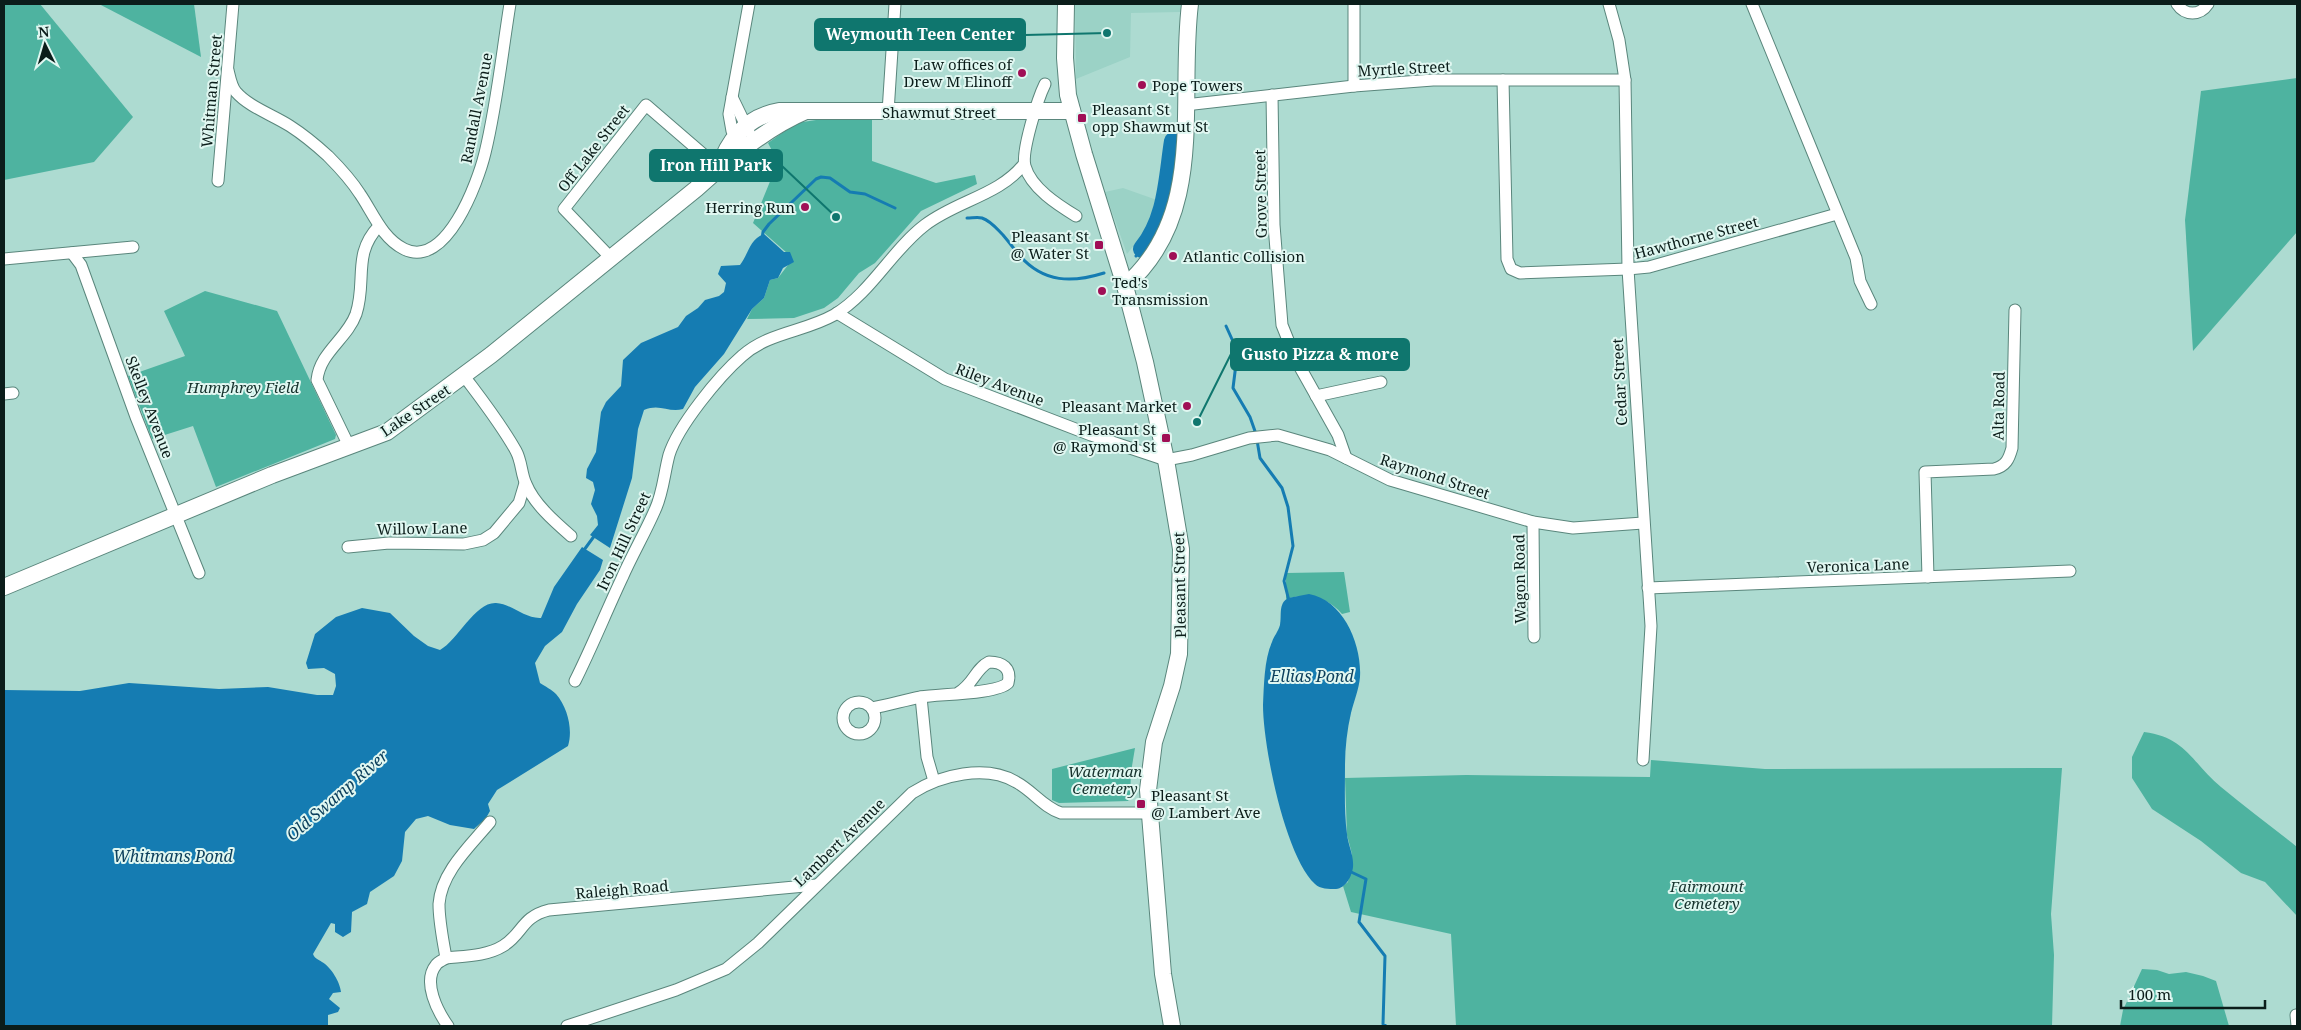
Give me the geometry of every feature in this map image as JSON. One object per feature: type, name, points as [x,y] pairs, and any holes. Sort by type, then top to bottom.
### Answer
[{"type":"main road","name":"Pleasant Street","points":[[1066,4],[1065,70],[1072,111],[1125,286],[1145,362],[1166,460],[1181,550],[1179,654],[1172,686],[1151,754],[1149,813],[1163,974],[1172,1026]]},
{"type":"main road","points":[[1125,286],[1151,260],[1175,211],[1181,184],[1185,105],[1185,55],[1190,4]]},
{"type":"main road","name":"Shawmut Street","points":[[741,129],[771,113],[789,110],[888,112],[1072,111]]},
{"type":"main road","name":"Shawmut Street","points":[[751,145],[786,121],[806,111]]},
{"type":"main road","name":"Lake Street","points":[[719,168],[726,149],[741,129]]},
{"type":"main road","name":"Lake Street","points":[[4,587],[175,516],[387,432],[464,376],[696,190],[719,168],[751,145]]},
{"type":"street","name":"Whitman Street","points":[[218,181],[234,4]]},
{"type":"street","name":"Randall Avenue","points":[[228,70],[231,84],[240,96],[303,135],[330,158],[360,194],[379,226],[403,248],[420,252],[434,248],[441,241],[457,219],[477,178],[485,153],[510,4]]},
{"type":"street","points":[[749,4],[731,96],[741,129],[751,145]]},
{"type":"street","points":[[888,112],[895,4]]},
{"type":"street","points":[[1354,4],[1354,86]]},
{"type":"street","name":"Cedar Street","points":[[1609,4],[1619,40],[1625,80],[1628,269],[1651,626],[1643,760]]},
{"type":"street","points":[[1752,4],[1856,258],[1860,280],[1871,304]]},
{"type":"street","points":[[2177,4],[2183,11],[2195,13],[2201,11],[2208,4]]},
{"type":"street","name":"Myrtle Street","points":[[1185,105],[1354,86],[1433,80],[1625,80]]},
{"type":"street","name":"Hawthorne Street","points":[[1503,80],[1507,260],[1511,269],[1520,273],[1649,267],[1837,214]]},
{"type":"street","points":[[1044,84],[1033,112],[1024,164],[1030,176],[1049,197],[1076,216]]},
{"type":"street","name":"Grove Street","points":[[1272,95],[1274,225],[1281,317],[1287,342],[1338,435],[1346,458]]},
{"type":"street","name":"Off Lake Street","points":[[611,258],[564,209],[646,104],[719,168]]},
{"type":"street","name":"Iron Hill Street","points":[[575,681],[656,510],[669,456],[685,424],[730,368],[752,347],[777,335],[813,325],[837,313],[855,298],[925,225],[957,205],[1008,181],[1024,164]]},
{"type":"street","points":[[349,446],[317,380],[318,370],[323,360],[353,320],[359,300],[364,247],[379,226]]},
{"type":"street","points":[[4,259],[133,247]]},
{"type":"street","name":"Skelley Avenue","points":[[72,253],[81,265],[136,417],[199,573]]},
{"type":"street","name":"Alta Road","points":[[1928,577],[1925,472],[1994,469],[2002,467],[2009,459],[2012,448],[2015,310]]},
{"type":"street","name":"Riley Avenue","points":[[837,313],[938,376],[1091,435],[1166,460]]},
{"type":"street","points":[[464,376],[502,427],[517,453],[523,468],[525,483],[531,495],[571,536]]},
{"type":"street","points":[[1316,396],[1381,382]]},
{"type":"street","name":"Raymond Street","points":[[1166,460],[1192,455],[1269,434],[1287,436],[1346,458],[1390,480],[1533,522],[1573,528],[1643,523]]},
{"type":"street","name":"Willow Lane","points":[[348,547],[389,543],[464,544],[483,540],[494,533],[519,502],[525,483]]},
{"type":"street","name":"Wagon Road","points":[[1533,522],[1534,637]]},
{"type":"street","name":"Veronica Lane","points":[[1648,588],[2070,571]]},
{"type":"street","points":[[872,708],[921,697],[958,693]]},
{"type":"street","points":[[921,697],[927,757],[934,781]]},
{"type":"street","name":"Lambert Avenue","points":[[567,1026],[676,990],[726,969],[758,943],[912,793],[934,781],[975,773],[997,774],[1016,782],[1052,810],[1061,813],[1149,813]]},
{"type":"street","points":[[448,1026],[440,1015],[431,986],[435,965],[446,958],[440,917],[441,892],[462,855],[490,822]]},
{"type":"street","name":"Raleigh Road","points":[[446,958],[469,956],[503,946],[512,939],[527,920],[537,913],[549,910],[816,885]]},
{"type":"shaded area","points":[[1075,4],[1181,4],[1180,12],[1131,13],[1130,57],[1076,79]]},
{"type":"shaded area","points":[[1123,188],[1157,200],[1147,229],[1127,254],[1105,192]]},
{"type":"green space","points":[[4,4],[40,4],[133,117],[94,162],[4,180]]},
{"type":"green space","points":[[99,4],[194,4],[201,57]]},
{"type":"green space","points":[[2297,78],[2297,232],[2193,351],[2185,220],[2201,91]]},
{"type":"green space","points":[[872,119],[872,161],[936,183],[975,175],[977,184],[921,211],[875,263],[859,273],[838,298],[824,308],[794,318],[747,319],[752,309],[764,298],[770,280],[778,278],[788,265],[787,253],[753,223],[778,162],[768,143],[796,123],[816,120]]},
{"type":"green space","name":"Humphrey Field","points":[[205,291],[277,311],[336,435],[335,439],[216,487],[193,426],[152,439],[128,376],[185,356],[164,311]]},
{"type":"green space","points":[[1344,572],[1350,612],[1342,614],[1324,600],[1309,596],[1286,599],[1286,573]]},
{"type":"green space","points":[[2144,732],[2170,739],[2188,753],[2221,787],[2297,847],[2297,916],[2265,882],[2241,873],[2201,841],[2152,809],[2132,778],[2132,757]]},
{"type":"green space","name":"Waterman Cemetery","points":[[1135,748],[1131,772],[1130,798],[1128,801],[1059,803],[1052,800],[1052,769]]},
{"type":"green space","name":"Fairmount Cemetery","points":[[1651,760],[1765,769],[2062,768],[2051,914],[2054,955],[2052,1026],[1456,1026],[1451,934],[1351,912],[1343,886],[1348,882],[1352,854],[1347,835],[1345,778],[1466,775],[1650,777]]},
{"type":"green space","points":[[2142,969],[2157,970],[2169,974],[2186,972],[2216,981],[2229,1026],[2120,1026],[2123,1010]]},
{"type":"water","points":[[764,234],[784,252],[790,252],[794,262],[783,268],[778,278],[770,280],[764,298],[752,309],[724,354],[695,387],[683,409],[673,410],[655,407],[644,410],[638,429],[632,478],[610,548],[590,535],[598,525],[597,516],[591,504],[595,490],[593,482],[586,478],[587,469],[596,452],[601,412],[606,402],[621,386],[623,360],[641,343],[678,327],[686,316],[698,308],[705,300],[719,296],[724,292],[726,283],[718,274],[721,266],[740,265],[752,243]]},
{"type":"water","name":"Whitmans Pond","points":[[582,547],[603,560],[600,570],[577,604],[562,632],[545,646],[535,663],[540,683],[556,694],[564,706],[570,726],[568,746],[497,790],[488,804],[490,811],[486,818],[474,829],[450,825],[428,816],[416,819],[405,832],[402,861],[394,876],[370,892],[367,904],[352,912],[351,932],[343,937],[335,932],[335,924],[331,923],[313,954],[332,971],[341,992],[333,993],[329,999],[340,1008],[338,1012],[328,1015],[328,1026],[4,1026],[4,690],[80,691],[129,683],[219,689],[268,687],[317,695],[333,695],[336,686],[335,674],[324,668],[308,669],[306,663],[315,634],[336,617],[362,608],[390,613],[414,636],[428,646],[440,650],[447,645],[474,615],[488,604],[502,604],[529,616],[541,618],[554,587]]},
{"type":"water","name":"Ellias Pond","points":[[1309,594],[1321,598],[1341,614],[1354,638],[1360,664],[1358,690],[1348,726],[1345,760],[1345,817],[1353,867],[1348,881],[1336,889],[1317,886],[1304,870],[1294,850],[1278,799],[1264,723],[1263,705],[1266,665],[1269,649],[1280,625],[1283,603],[1288,598]]},
{"type":"waterway","points":[[1142,249],[1157,224],[1165,198],[1173,141]]},
{"type":"waterway","points":[[762,239],[763,232],[769,224],[816,179],[821,177],[830,178],[850,192],[865,194],[895,208]]},
{"type":"waterway","points":[[967,218],[985,219],[994,225],[1029,265],[1049,276],[1070,279],[1104,273]]},
{"type":"waterway","points":[[1136,256],[1142,249],[1144,251]]},
{"type":"waterway","points":[[1226,326],[1236,348],[1237,356],[1233,388],[1250,417],[1256,434]]},
{"type":"waterway","points":[[1257,440],[1260,458],[1282,488],[1288,507],[1293,546],[1284,581],[1289,601]]},
{"type":"waterway","points":[[584,550],[595,535]]},
{"type":"waterway","points":[[1349,871],[1366,879],[1359,922],[1385,956],[1383,1024],[1386,1026]]},
{"type":"place","name":"Weymouth Teen Center","points":[[1107,33]]},
{"type":"place","name":"Law offices of Drew M Elinoff","points":[[1022,73]]},
{"type":"place","name":"Pope Towers","points":[[1142,85]]},
{"type":"place","name":"Pleasant St opp Shawmut St","points":[[1082,118]]},
{"type":"place","name":"Herring Run","points":[[805,207]]},
{"type":"place","name":"Iron Hill Park","points":[[836,217]]},
{"type":"place","name":"Pleasant St @ Water St","points":[[1099,245]]},
{"type":"place","name":"Atlantic Collision","points":[[1173,256]]},
{"type":"place","name":"Ted's Transmission","points":[[1102,291]]},
{"type":"place","name":"Pleasant Market","points":[[1187,406]]},
{"type":"place","name":"Gusto Pizza & more","points":[[1197,422]]},
{"type":"place","name":"Pleasant St @ Raymond St","points":[[1166,438]]},
{"type":"place","name":"Pleasant St @ Lambert Ave","points":[[1141,804]]},
{"type":"water label","name":"Old Swamp River","points":[[337,795]]}]
